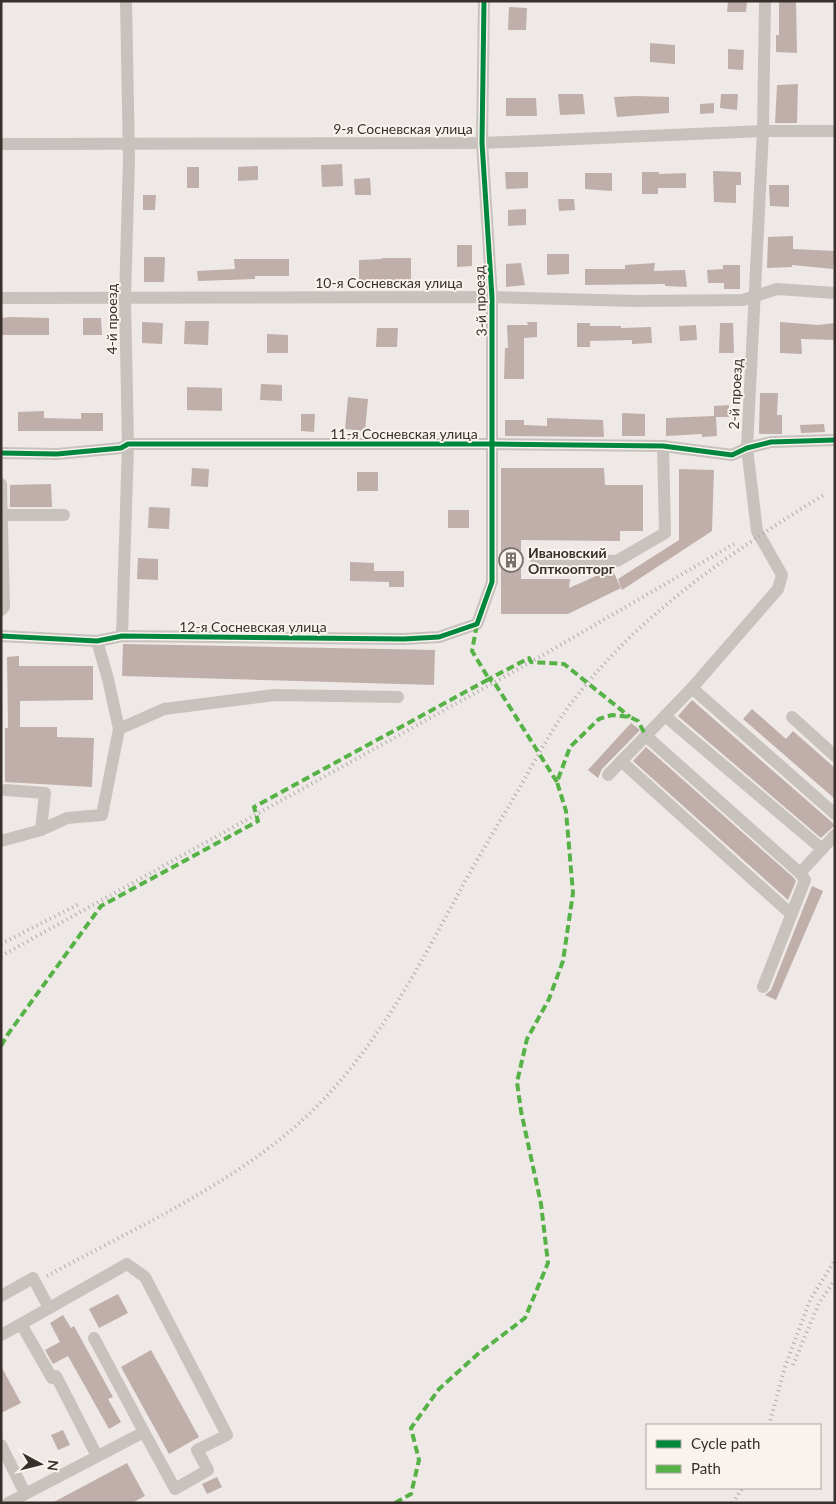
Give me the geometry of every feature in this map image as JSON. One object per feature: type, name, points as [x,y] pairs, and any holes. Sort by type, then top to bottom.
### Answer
[{"type":"street","name":"4-й проезд","points":[[122,636],[128,444],[126,1]]},
{"type":"street","name":"3-й проезд","points":[[484,1],[482,143],[492,297],[492,582],[487,600]]},
{"type":"street","name":"2-й проезд","points":[[608,775],[692,688],[778,589],[782,575],[756,531],[747,450],[763,131],[765,1]]},
{"type":"street","name":"9-я Сосневская улица","points":[[1,144],[482,143],[763,131],[835,131]]},
{"type":"street","name":"10-я Сосневская улица","points":[[1,298],[492,297],[635,301],[742,300],[777,290],[835,293]]},
{"type":"street","name":"11-я Сосневская улица","points":[[1,453],[57,454],[121,448],[128,444],[492,444],[663,446],[732,455],[771,442],[835,440]]},
{"type":"street","points":[[536,560],[617,561],[665,533],[663,446]]},
{"type":"street","points":[[1,484],[2,608]]},
{"type":"street","points":[[2,515],[64,515]]},
{"type":"street","name":"12-я Сосневская улица","points":[[1,636],[96,641],[122,636],[439,638],[477,624],[487,600]]},
{"type":"street","points":[[1,841],[41,830],[67,818],[102,815],[119,729],[108,679],[96,641]]},
{"type":"street","points":[[692,688],[835,814]]},
{"type":"street","points":[[119,729],[164,709],[275,694],[398,697]]},
{"type":"street","points":[[665,716],[822,849]]},
{"type":"street","points":[[792,717],[835,756]]},
{"type":"street","points":[[646,736],[800,873],[805,880],[762,987]]},
{"type":"street","points":[[621,761],[792,914]]},
{"type":"street","points":[[6,790],[45,793],[41,830]]},
{"type":"street","points":[[800,873],[835,834]]},
{"type":"street","points":[[1,1335],[127,1264],[145,1277],[227,1435],[197,1450],[208,1470],[175,1489],[94,1338]]},
{"type":"street","points":[[1,1296],[34,1278],[49,1308]]},
{"type":"street","points":[[21,1324],[52,1378],[56,1376],[97,1456]]},
{"type":"street","points":[[8,1503],[144,1432]]},
{"type":"street","points":[[1,1445],[25,1494]]},
{"type":"building","points":[[728,1],[747,1],[746,12],[727,12]]},
{"type":"building","points":[[779,1],[796,1],[797,53],[776,52],[776,35],[779,35]]},
{"type":"building","points":[[509,7],[527,8],[526,30],[508,30]]},
{"type":"building","points":[[650,43],[675,45],[675,64],[650,62]]},
{"type":"building","points":[[728,49],[744,50],[743,70],[728,69]]},
{"type":"building","points":[[798,84],[797,123],[775,123],[777,85]]},
{"type":"building","points":[[558,94],[583,94],[585,114],[560,115]]},
{"type":"building","points":[[721,94],[738,94],[737,110],[720,108]]},
{"type":"building","points":[[614,97],[669,97],[669,113],[617,117]]},
{"type":"building","points":[[506,98],[536,98],[537,116],[506,116]]},
{"type":"building","points":[[714,103],[714,113],[700,114],[700,104]]},
{"type":"building","points":[[342,164],[343,186],[322,187],[321,165]]},
{"type":"building","points":[[258,166],[258,180],[238,181],[238,167]]},
{"type":"building","points":[[187,167],[199,167],[199,188],[187,188]]},
{"type":"building","points":[[713,171],[741,172],[741,185],[736,185],[736,203],[714,202]]},
{"type":"building","points":[[505,172],[528,172],[528,188],[506,189]]},
{"type":"building","points":[[642,172],[659,172],[659,174],[686,173],[686,188],[658,188],[658,194],[642,194]]},
{"type":"building","points":[[585,173],[612,173],[612,191],[585,189]]},
{"type":"building","points":[[370,178],[371,195],[355,195],[354,179]]},
{"type":"building","points":[[769,185],[789,185],[789,207],[770,206]]},
{"type":"building","points":[[143,195],[156,195],[155,210],[143,210]]},
{"type":"building","points":[[558,199],[574,199],[575,210],[559,211]]},
{"type":"building","points":[[526,209],[526,225],[508,226],[508,210]]},
{"type":"building","points":[[793,236],[793,249],[835,251],[833,269],[792,265],[792,267],[767,268],[768,237]]},
{"type":"building","points":[[457,245],[472,245],[472,266],[457,267]]},
{"type":"building","points":[[547,254],[569,254],[569,274],[547,275]]},
{"type":"building","points":[[144,257],[165,257],[164,282],[144,282]]},
{"type":"building","points":[[411,258],[411,283],[359,281],[359,260]]},
{"type":"building","points":[[234,259],[289,259],[289,276],[255,276],[255,279],[198,281],[197,271],[235,269]]},
{"type":"building","points":[[521,263],[525,285],[506,287],[506,264]]},
{"type":"building","points":[[655,263],[654,271],[685,270],[687,287],[665,286],[665,284],[585,285],[585,269],[625,269],[625,265]]},
{"type":"building","points":[[723,265],[740,265],[740,289],[724,289],[724,283],[708,283],[707,270],[723,269]]},
{"type":"building","points":[[1,318],[49,318],[49,335],[1,335]]},
{"type":"building","points":[[83,318],[101,318],[102,335],[83,335]]},
{"type":"building","points":[[185,321],[209,321],[208,345],[184,344]]},
{"type":"building","points":[[142,322],[163,323],[162,344],[142,343]]},
{"type":"building","points":[[527,322],[537,322],[537,337],[524,338],[524,379],[504,379],[505,348],[508,348],[507,325],[528,325]]},
{"type":"building","points":[[780,322],[818,325],[835,323],[835,340],[801,339],[802,354],[780,353]]},
{"type":"building","points":[[577,323],[590,323],[590,326],[621,326],[621,328],[651,327],[652,343],[632,344],[632,340],[590,341],[590,347],[577,347]]},
{"type":"building","points":[[720,323],[733,323],[734,353],[719,353]]},
{"type":"building","points":[[696,325],[697,340],[680,341],[679,326]]},
{"type":"building","points":[[377,328],[398,328],[397,347],[376,347]]},
{"type":"building","points":[[267,334],[288,335],[288,353],[267,353]]},
{"type":"building","points":[[261,384],[282,385],[282,401],[260,400]]},
{"type":"building","points":[[187,387],[222,388],[222,411],[187,410]]},
{"type":"building","points":[[760,393],[778,393],[777,415],[782,415],[782,434],[759,434]]},
{"type":"building","points":[[348,397],[368,399],[365,431],[345,429]]},
{"type":"building","points":[[729,405],[729,417],[716,417],[717,436],[702,437],[702,434],[666,436],[666,418],[714,416],[714,406]]},
{"type":"building","points":[[44,411],[44,418],[81,419],[81,413],[103,413],[103,431],[18,431],[18,412]]},
{"type":"building","points":[[622,413],[645,414],[645,436],[622,436]]},
{"type":"building","points":[[301,414],[315,414],[314,432],[301,431]]},
{"type":"building","points":[[547,418],[603,420],[604,437],[505,436],[505,420],[524,420],[524,425],[547,426]]},
{"type":"building","points":[[824,424],[825,432],[801,433],[800,425]]},
{"type":"building","points":[[192,468],[209,469],[208,487],[191,486]]},
{"type":"building","name":"Ивановский Опткоопторг","points":[[501,468],[604,468],[605,485],[643,485],[643,531],[620,531],[620,541],[521,540],[521,579],[570,579],[569,588],[612,569],[621,588],[568,614],[501,614]]},
{"type":"building","points":[[679,469],[714,470],[712,531],[622,590],[618,579],[679,540]]},
{"type":"building","points":[[357,472],[378,472],[378,491],[357,491]]},
{"type":"building","points":[[51,484],[52,507],[10,507],[10,485]]},
{"type":"building","points":[[149,507],[170,508],[169,529],[148,528]]},
{"type":"building","points":[[448,510],[469,510],[469,528],[448,528]]},
{"type":"building","points":[[138,558],[158,559],[158,580],[137,579]]},
{"type":"building","points":[[350,562],[374,563],[374,571],[404,571],[404,587],[389,587],[389,582],[350,581]]},
{"type":"building","points":[[123,644],[435,650],[434,685],[122,676]]},
{"type":"building","points":[[19,656],[19,666],[93,666],[93,700],[20,701],[20,727],[57,727],[57,737],[94,738],[92,787],[5,782],[5,728],[8,728],[7,657]]},
{"type":"building","points":[[692,700],[835,825],[821,838],[678,716]]},
{"type":"building","points":[[752,709],[786,739],[793,731],[835,768],[835,799],[743,719]]},
{"type":"building","points":[[631,723],[640,730],[602,769],[598,778],[588,770]]},
{"type":"building","points":[[646,747],[794,878],[796,881],[788,900],[633,761]]},
{"type":"building","points":[[812,886],[823,891],[776,1000],[765,995],[771,990]]},
{"type":"building","points":[[118,1294],[128,1313],[99,1328],[89,1309]]},
{"type":"building","points":[[63,1315],[71,1328],[74,1326],[113,1397],[108,1399],[121,1422],[109,1429],[68,1356],[53,1364],[45,1350],[60,1342],[50,1323]]},
{"type":"building","points":[[151,1350],[199,1437],[169,1454],[121,1367]]},
{"type":"building","points":[[1,1366],[21,1403],[1,1413]]},
{"type":"building","points":[[63,1430],[70,1445],[58,1450],[51,1435]]},
{"type":"building","points":[[127,1463],[145,1496],[132,1503],[52,1503]]},
{"type":"building","points":[[217,1477],[222,1487],[207,1494],[202,1484]]},
{"type":"railway","points":[[47,1276],[228,1177],[294,1128],[323,1100],[364,1051],[400,998],[546,742],[576,697],[602,666],[660,610],[723,561],[825,494]]},
{"type":"railway","points":[[1,956],[531,662],[734,544]]},
{"type":"railway","points":[[1,944],[81,903]]},
{"type":"railway","points":[[769,1424],[785,1367],[810,1300],[835,1260]]},
{"type":"railway","points":[[793,1365],[819,1303],[835,1280]]},
{"type":"railway","points":[[733,1503],[741,1489]]},
{"type":"marked path","points":[[1,1046],[101,906],[258,821],[254,807],[489,679],[472,651],[477,624]]},
{"type":"marked path","points":[[557,782],[494,682],[489,679],[529,658],[531,662],[564,664],[630,717]]},
{"type":"marked path","points":[[395,1503],[411,1494],[419,1460],[411,1428],[439,1389],[479,1353],[525,1318],[548,1263],[541,1204],[521,1111],[517,1082],[527,1039],[549,999],[563,961],[573,893],[566,811],[557,782],[570,747],[599,719],[612,715],[630,717],[638,721],[646,736]]},
{"type":"cycle path","points":[[1,636],[97,641],[122,636],[404,639],[439,637],[477,624],[492,582],[492,297],[482,143],[484,1]]},
{"type":"cycle path","points":[[1,453],[57,454],[121,448],[128,444],[492,444],[663,446],[732,455],[747,448],[771,442],[835,440]]},
{"type":"place","name":"Ивановский Опткоопторг","points":[[511,560]]}]
